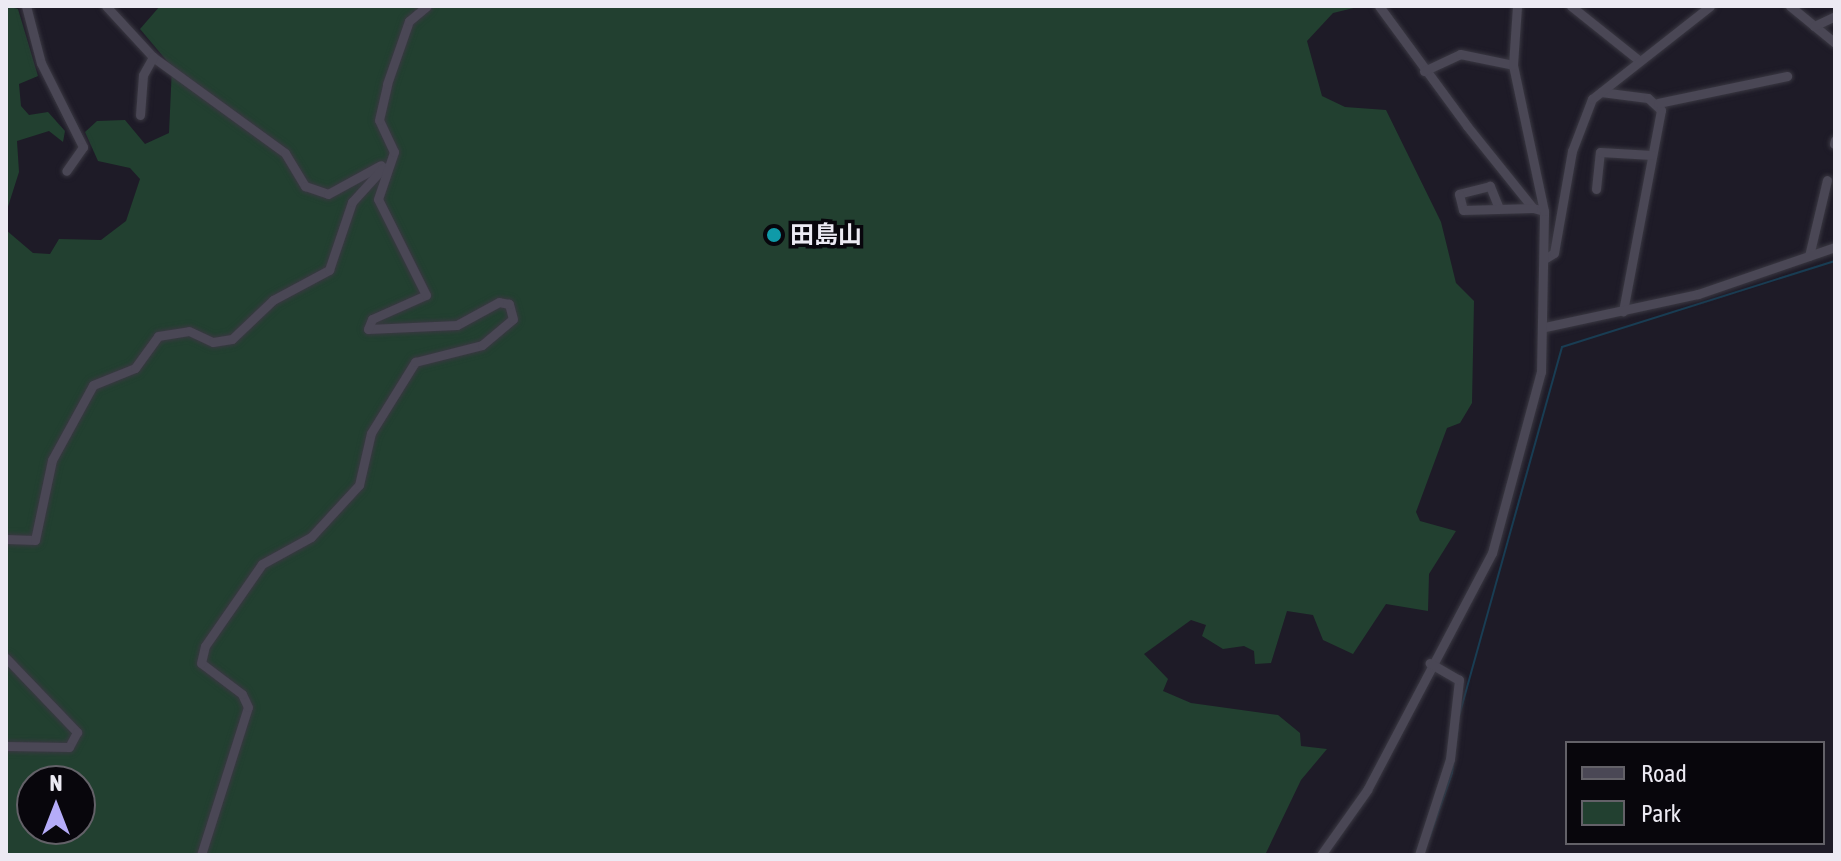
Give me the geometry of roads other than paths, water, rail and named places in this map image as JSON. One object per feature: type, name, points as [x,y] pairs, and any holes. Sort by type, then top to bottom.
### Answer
[{"type":"street","points":[[26,6],[41,63],[83,147],[66,171]]},
{"type":"street","points":[[106,6],[153,57],[276,146],[305,186],[328,194],[389,163]]},
{"type":"street","points":[[201,855],[248,707],[242,694],[201,663],[205,646],[262,564],[311,537],[359,485],[371,433],[415,362],[482,345],[513,319],[509,304],[499,302],[457,325],[368,329],[372,319],[426,295],[405,242],[380,210],[395,145],[379,120],[409,21],[427,6]]},
{"type":"street","points":[[1379,6],[1424,71],[1533,208]]},
{"type":"street","points":[[1321,855],[1367,790],[1429,663],[1492,553],[1541,372],[1545,327],[1544,211],[1513,65],[1517,6]]},
{"type":"street","points":[[1571,6],[1640,61]]},
{"type":"street","points":[[1546,258],[1554,253],[1572,151],[1601,92],[1710,6]]},
{"type":"street","points":[[1790,6],[1835,43]]},
{"type":"street","points":[[1814,26],[1835,16]]},
{"type":"street","points":[[1424,71],[1460,54],[1513,65]]},
{"type":"street","points":[[140,115],[143,75],[153,57]]},
{"type":"street","points":[[1601,92],[1658,103],[1787,76]]},
{"type":"street","points":[[1623,311],[1652,155],[1658,103]]},
{"type":"street","points":[[1596,189],[1600,152],[1652,155]]},
{"type":"street","points":[[6,539],[35,540],[52,460],[93,385],[135,368],[158,336],[189,331],[213,342],[232,339],[273,300],[329,270],[352,202],[389,163]]},
{"type":"street","points":[[1809,256],[1827,180]]},
{"type":"street","points":[[1498,206],[1544,211]]},
{"type":"street","points":[[1545,327],[1623,311],[1835,246]]},
{"type":"street","points":[[6,658],[77,732],[69,747],[6,746]]},
{"type":"street","points":[[1419,855],[1450,759],[1459,680],[1429,663]]},
{"type":"waterway","points":[[1459,716],[1562,347],[1835,261]]},
{"type":"waterway","points":[[1429,839],[1452,773],[1458,726]]},
{"type":"place","name":"田島山","points":[[774,235]]}]
